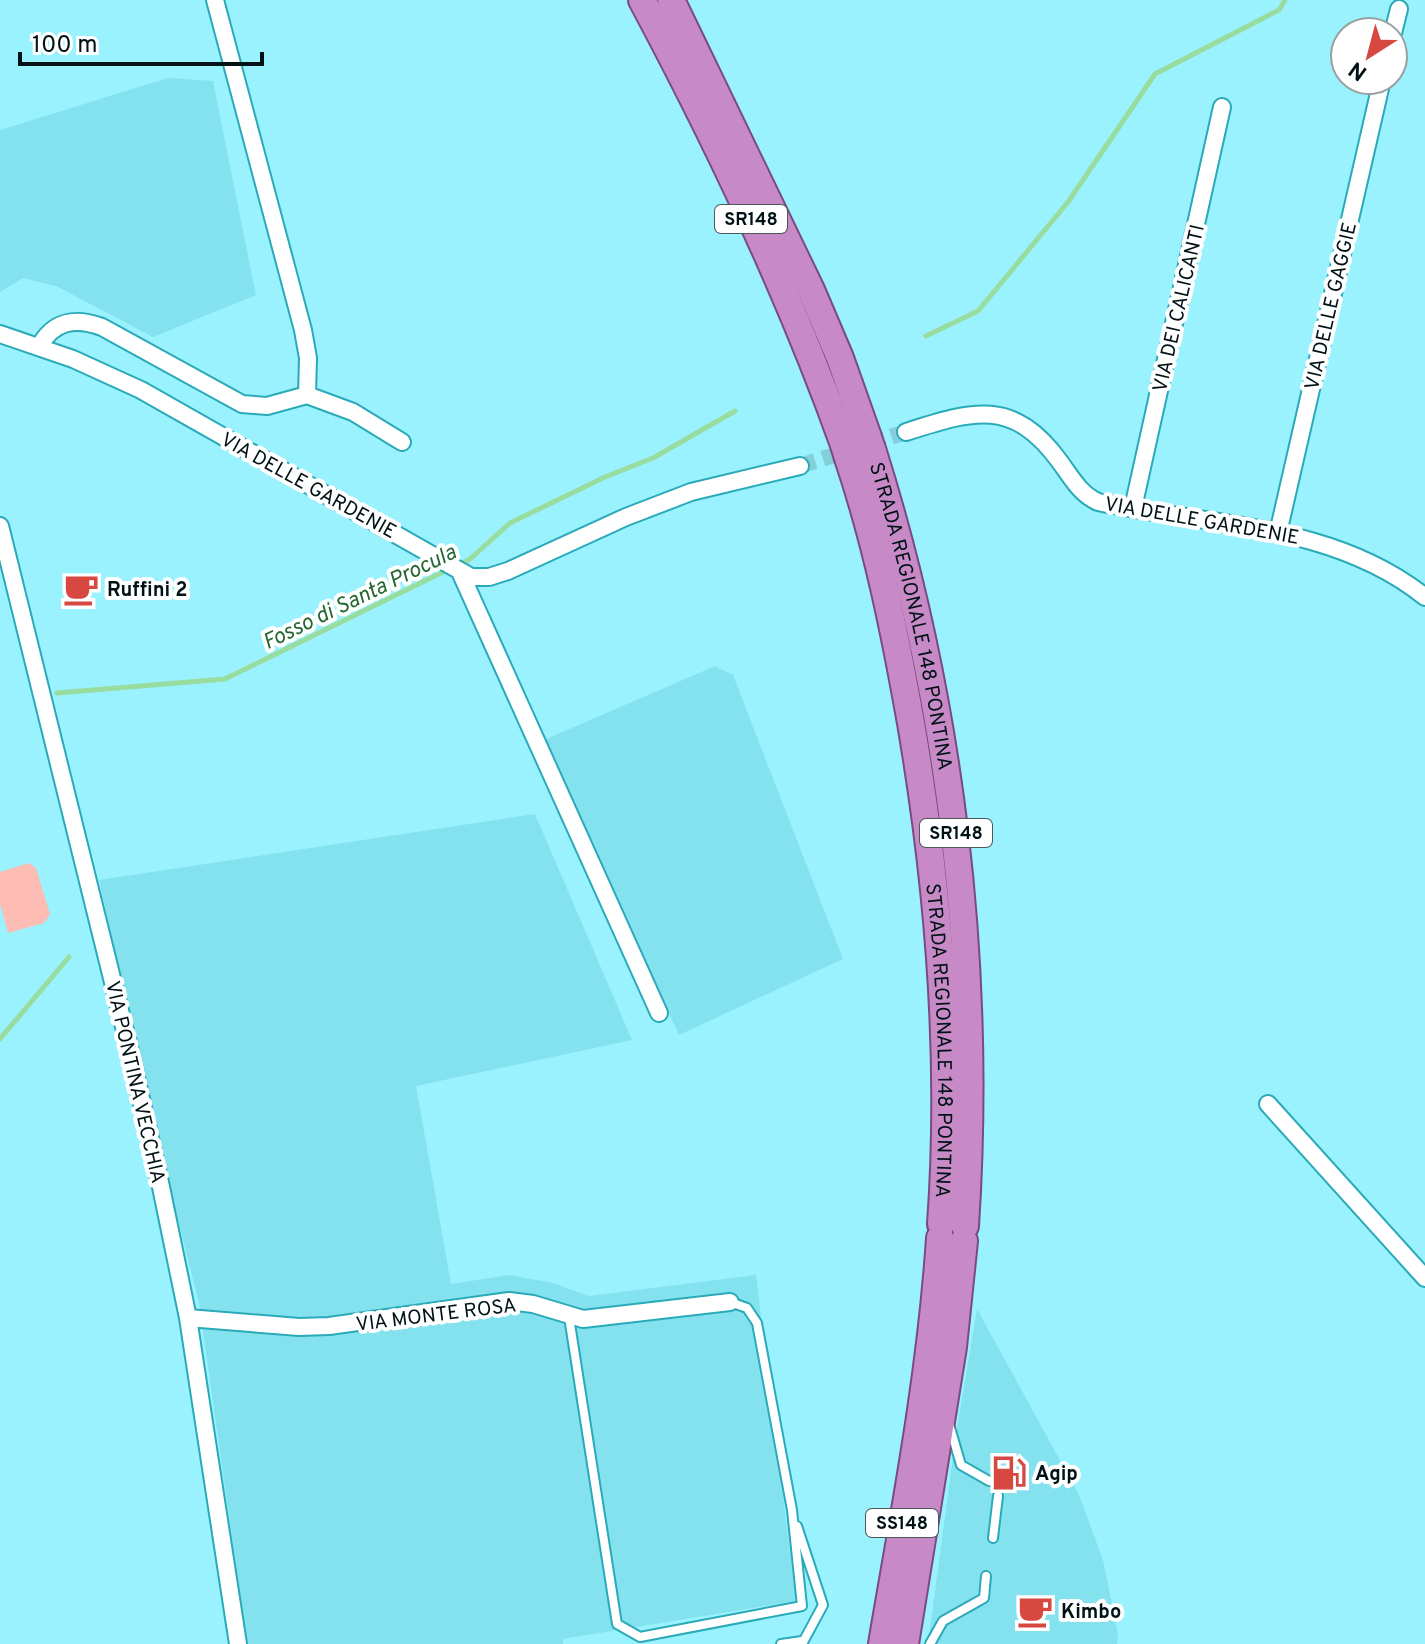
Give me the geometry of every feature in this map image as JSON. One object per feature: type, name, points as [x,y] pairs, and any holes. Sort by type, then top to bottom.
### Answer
[{"type":"highway","name":"STRADA REGIONALE 148 PONTINA","points":[[642,0],[732,177],[800,330],[858,447]]},
{"type":"highway","name":"STRADA REGIONALE 148 PONTINA","points":[[671,0],[811,290],[840,358],[858,447],[871,536],[893,627],[928,836],[944,1034],[945,1136],[959,1305],[933,1402]]},
{"type":"highway","name":"SS148","points":[[882,1644],[933,1402]]},
{"type":"highway","name":"SS148","points":[[905,1644],[933,1402]]},
{"type":"street","points":[[215,0],[303,330],[308,358],[307,395]]},
{"type":"street","points":[[1397,16],[1399,9]]},
{"type":"street","name":"VIA DELLE GAGGIE","points":[[1278,533],[1378,96]]},
{"type":"street","name":"VIA DEI CALICANTI","points":[[1133,508],[1222,107]]},
{"type":"street","points":[[39,347],[57,326],[70,321],[85,322],[102,327],[242,404],[267,406],[307,395],[353,412],[402,442]]},
{"type":"street","name":"VIA DELLE GARDENIE","points":[[0,334],[73,359],[141,390],[461,574]]},
{"type":"street","name":"VIA DELLE GARDENIE","points":[[906,432],[972,414],[1013,420],[1030,430],[1087,495],[1098,502],[1319,543],[1364,559],[1396,576],[1425,597]]},
{"type":"street","points":[[461,574],[489,577],[691,492],[800,466]]},
{"type":"street","name":"VIA PONTINA VECCHIA","points":[[0,526],[131,1055],[188,1318],[238,1644]]},
{"type":"street","points":[[461,574],[659,1013]]},
{"type":"street","points":[[1268,1104],[1425,1278]]},
{"type":"street","name":"VIA MONTE ROSA","points":[[188,1318],[299,1327],[329,1326],[509,1301],[540,1306],[569,1317],[592,1319],[730,1302]]},
{"type":"lane","points":[[569,1317],[617,1624],[640,1637],[802,1606],[792,1510],[757,1323],[747,1308],[730,1302]]},
{"type":"lane","points":[[933,1402],[961,1465],[989,1481]]},
{"type":"lane","points":[[993,1538],[998,1496]]},
{"type":"lane","points":[[781,1644],[802,1642],[823,1605],[792,1510]]},
{"type":"lane","points":[[930,1644],[943,1621],[984,1598],[986,1576]]},
{"type":"shaded area","points":[[168,78],[213,81],[256,295],[153,337],[56,286],[23,278],[0,292],[0,130]]},
{"type":"shaded area","points":[[715,666],[733,675],[843,959],[679,1035],[544,740]]},
{"type":"shaded area","points":[[535,814],[632,1040],[416,1086],[451,1284],[509,1275],[553,1283],[589,1296],[756,1275],[796,1601],[563,1639],[563,1644],[247,1644],[199,1303],[150,1110],[99,880]]},
{"type":"shaded area","points":[[29,863],[36,868],[50,914],[44,923],[8,933],[0,904],[0,872]]},
{"type":"shaded area","name":"Agip","points":[[977,1309],[1079,1495],[1103,1560],[1118,1634],[1117,1644],[928,1644],[956,1434]]},
{"type":"waterway","name":"Fosso di Santa Procula","points":[[926,336],[978,311],[1068,202],[1155,74],[1279,10],[1285,0]]},
{"type":"waterway","name":"Fosso di Santa Procula","points":[[458,565],[470,559],[510,523],[605,477],[653,458],[735,411]]},
{"type":"waterway","name":"Fosso di Santa Procula","points":[[57,693],[225,679],[449,569]]},
{"type":"waterway","name":"Fosso di Santa Procula","points":[[0,1039],[69,957]]},
{"type":"tunnel","points":[[800,466],[906,432]]},
{"type":"place","name":"Ruffini 2","points":[[81,589]]},
{"type":"place","name":"Agip","points":[[1009,1473]]},
{"type":"place","name":"Kimbo","points":[[1035,1611]]}]
